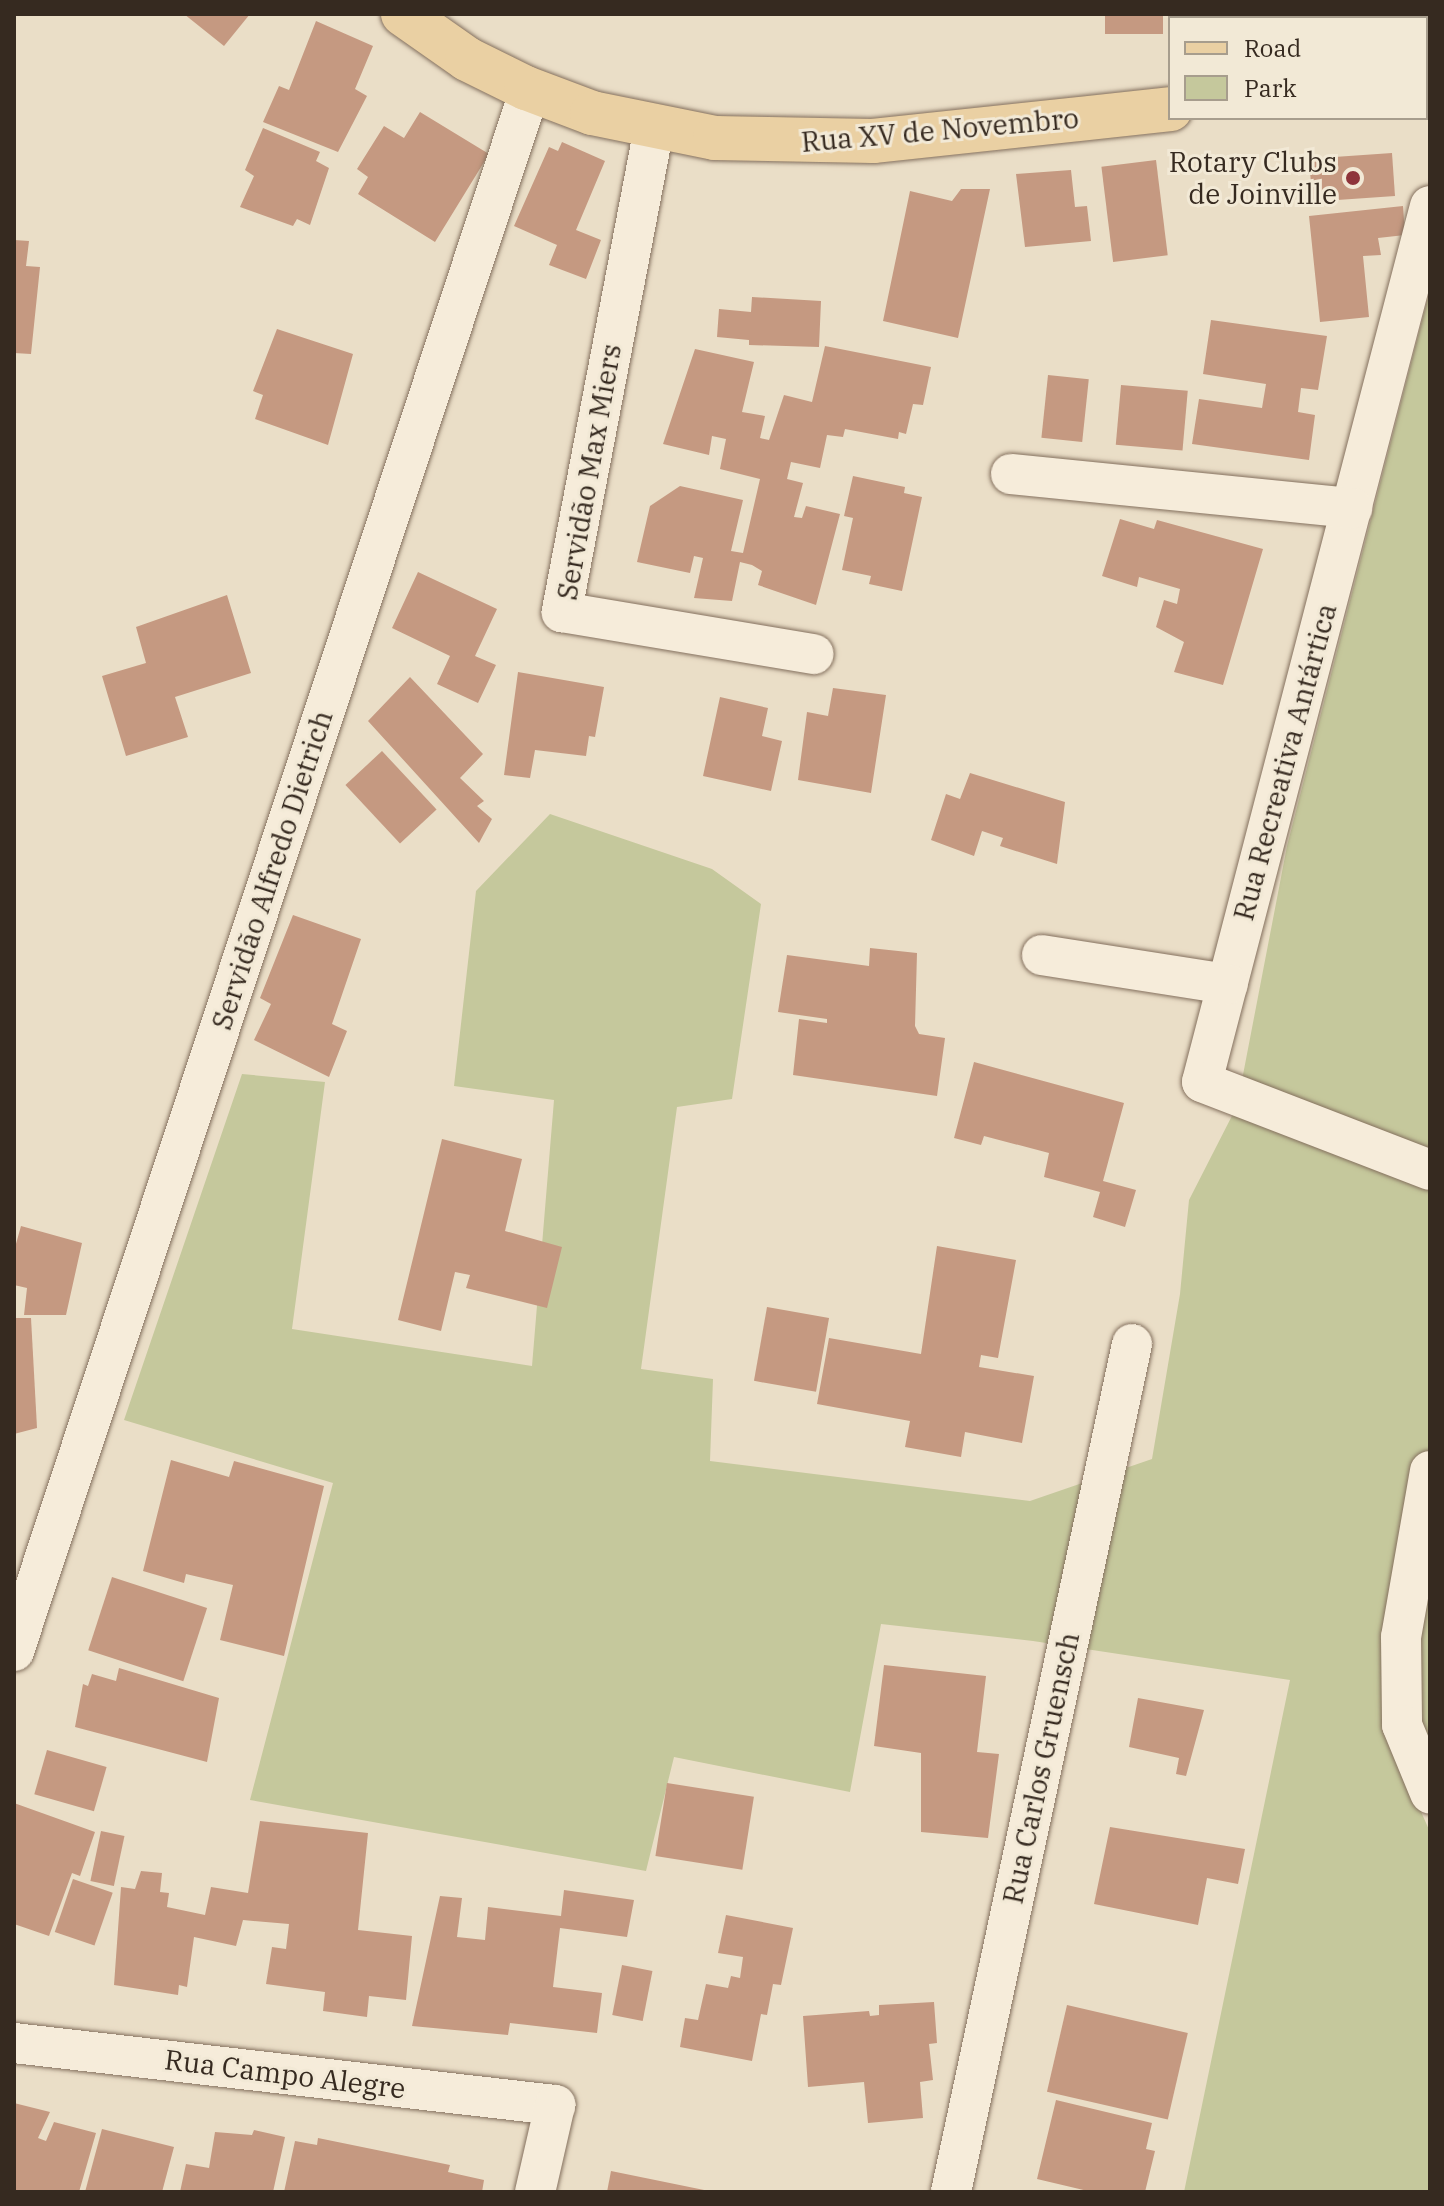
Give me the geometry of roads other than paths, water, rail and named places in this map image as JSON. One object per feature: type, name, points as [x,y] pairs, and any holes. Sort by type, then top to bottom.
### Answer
[{"type":"main road","name":"Rua XV de Novembro","points":[[403,14],[467,59],[530,90],[654,128],[715,138],[858,141],[1168,109]]},
{"type":"street","name":"Servidão Alfredo Dietrich","points":[[14,1651],[530,90]]},
{"type":"street","name":"Servidão Max Miers","points":[[654,128],[562,612],[814,654]]},
{"type":"street","name":"Rua Recreativa Antártica","points":[[1430,206],[1202,1082],[1430,1170]]},
{"type":"street","points":[[1011,474],[1352,508]]},
{"type":"street","points":[[1042,955],[1228,984]]},
{"type":"street","name":"Rua Carlos Gruensch","points":[[951,2192],[1132,1344]]},
{"type":"street","points":[[1430,1471],[1401,1637],[1402,1725],[1430,1793]]},
{"type":"street","name":"Rua Campo Alegre","points":[[14,2043],[555,2105],[535,2192]]},
{"type":"place","name":"Rotary Clubs de Joinville","points":[[1353,178]]}]
